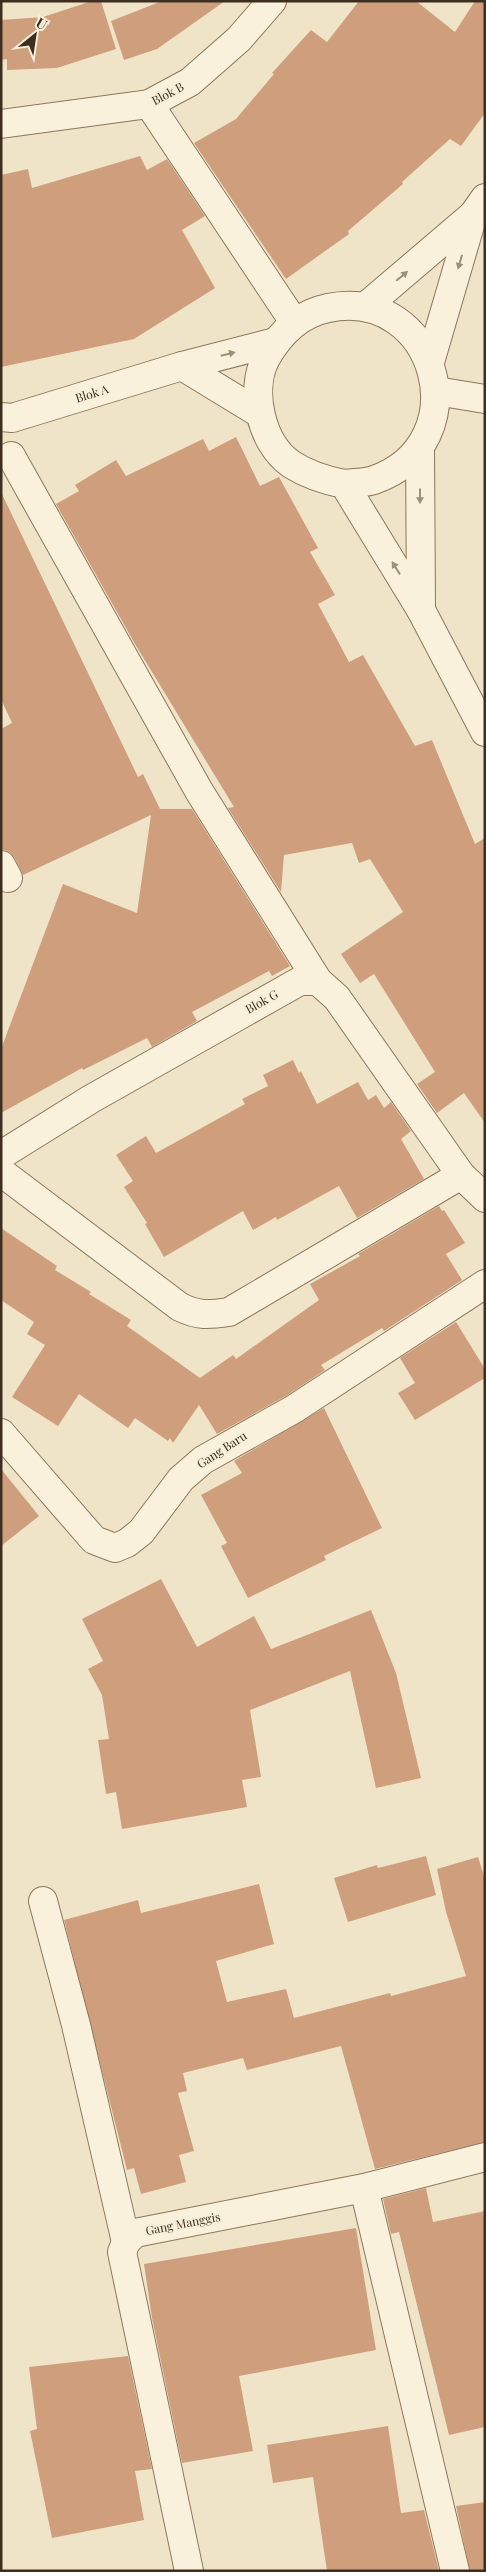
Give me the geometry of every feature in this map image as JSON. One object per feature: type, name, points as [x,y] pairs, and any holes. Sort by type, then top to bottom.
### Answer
[{"type":"street","name":"Blok B","points":[[1,124],[149,104],[190,82],[239,39],[272,1]]},
{"type":"street","points":[[149,104],[294,322]]},
{"type":"street","points":[[365,307],[479,206]]},
{"type":"street","points":[[430,362],[479,206]]},
{"type":"street","points":[[340,306],[365,307],[393,318],[416,337],[430,362],[436,391],[433,421],[420,447],[399,467],[373,480],[344,484],[315,478],[289,463],[270,441],[260,413],[258,384],[264,362],[275,342],[294,322],[316,310],[340,306]]},
{"type":"street","name":"Blok A","points":[[7,418],[182,366],[275,342]]},
{"type":"street","points":[[182,366],[260,413]]},
{"type":"street","points":[[436,391],[485,399]]},
{"type":"street","points":[[7,418],[6,459],[199,791],[318,981],[337,998],[461,1175],[485,1198]]},
{"type":"street","points":[[420,447],[421,610]]},
{"type":"street","points":[[344,484],[421,610],[485,732]]},
{"type":"street","name":"Blok G","points":[[1,1155],[91,1099],[300,981],[318,981]]},
{"type":"street","points":[[1,1172],[180,1307],[196,1315],[229,1312],[461,1175]]},
{"type":"street","name":"Gang Baru","points":[[1,1433],[94,1540],[115,1548],[127,1544],[141,1532],[181,1479],[203,1460],[294,1408],[485,1284]]},
{"type":"street","points":[[43,1901],[76,2025],[126,2242],[122,2252],[189,2571]]},
{"type":"street","name":"Gang Manggis","points":[[126,2242],[135,2233],[364,2188],[485,2157]]},
{"type":"street","points":[[364,2188],[455,2571]]},
{"type":"building","points":[[92,1],[101,1],[116,49],[57,68],[7,70],[7,59],[1,60],[1,20],[43,17]]},
{"type":"building","points":[[162,1],[225,1],[157,49],[124,60],[111,21]]},
{"type":"building","points":[[359,1],[416,1],[455,32],[475,1],[485,1],[485,113],[461,146],[450,139],[402,182],[403,184],[348,231],[349,234],[286,279],[194,143],[236,119],[274,74],[272,73],[311,30],[327,42]]},
{"type":"building","points":[[140,156],[147,170],[167,159],[205,216],[182,230],[215,288],[134,339],[1,367],[1,175],[28,169],[32,188]]},
{"type":"building","points":[[236,437],[260,486],[279,477],[318,548],[310,552],[335,595],[318,604],[349,662],[363,655],[415,746],[432,740],[475,844],[485,838],[485,1123],[464,1093],[437,1113],[417,1084],[435,1072],[374,974],[360,983],[341,954],[403,912],[370,859],[359,863],[352,843],[284,855],[281,892],[228,808],[234,807],[135,644],[56,504],[79,491],[75,485],[116,460],[126,476],[203,439],[209,451]]},
{"type":"building","points":[[1,492],[138,777],[143,774],[160,809],[192,809],[290,966],[272,976],[269,971],[192,1012],[197,1021],[152,1047],[147,1038],[83,1070],[82,1068],[1,1113],[1,1049],[63,884],[137,913],[151,815],[23,875],[14,857],[9,852],[1,849],[1,729],[12,723],[1,699]]},
{"type":"building","points":[[293,1060],[299,1073],[301,1071],[317,1104],[358,1082],[368,1100],[376,1095],[384,1108],[391,1102],[411,1131],[401,1139],[424,1179],[357,1218],[339,1186],[277,1220],[276,1217],[253,1230],[243,1211],[164,1257],[145,1224],[147,1223],[124,1187],[133,1181],[116,1155],[146,1136],[156,1153],[245,1104],[242,1099],[268,1086],[263,1075]]},
{"type":"building","points":[[439,1206],[442,1211],[444,1210],[465,1243],[446,1254],[462,1280],[384,1331],[382,1328],[321,1365],[325,1370],[286,1396],[217,1434],[199,1405],[173,1443],[170,1438],[168,1441],[135,1418],[128,1428],[79,1394],[58,1426],[12,1397],[45,1345],[27,1334],[34,1322],[1,1300],[1,1228],[57,1266],[55,1270],[131,1320],[127,1326],[200,1378],[233,1355],[236,1359],[319,1300],[310,1284],[360,1256],[358,1254]]},
{"type":"building","points":[[456,1322],[485,1369],[485,1378],[415,1420],[398,1393],[415,1383],[400,1358]]},
{"type":"building","points":[[324,1408],[382,1528],[324,1556],[326,1560],[248,1598],[221,1546],[227,1543],[201,1495],[242,1473],[234,1461]]},
{"type":"building","points":[[1,1469],[39,1516],[1,1546]]},
{"type":"building","points":[[161,1579],[197,1647],[254,1616],[271,1649],[371,1610],[396,1673],[421,1778],[376,1788],[350,1671],[250,1710],[261,1777],[242,1780],[247,1807],[122,1829],[116,1792],[106,1794],[98,1740],[109,1739],[102,1695],[88,1669],[103,1661],[82,1619]]},
{"type":"building","points":[[426,1856],[436,1895],[348,1922],[334,1878],[377,1865],[378,1868]]},
{"type":"building","points":[[478,1857],[485,1879],[485,2142],[375,2169],[341,2046],[247,2070],[243,2058],[183,2073],[187,2091],[178,2093],[194,2151],[179,2155],[186,2182],[141,2194],[134,2168],[127,2170],[64,1920],[138,1900],[141,1913],[259,1884],[274,1944],[216,1961],[227,2002],[286,1989],[294,2018],[390,1993],[391,1996],[466,1976],[446,1912],[437,1869]]},
{"type":"building","points":[[426,2188],[433,2222],[485,2211],[485,2427],[449,2435],[399,2232],[391,2234],[383,2199]]},
{"type":"building","points":[[356,2228],[376,2350],[239,2376],[253,2451],[182,2463],[152,2318],[144,2264]]},
{"type":"building","points":[[128,2356],[152,2469],[135,2471],[144,2520],[52,2538],[30,2431],[37,2429],[29,2367]]},
{"type":"building","points":[[388,2426],[401,2513],[424,2510],[439,2571],[327,2571],[313,2477],[273,2483],[267,2445]]},
{"type":"building","points":[[485,2502],[485,2571],[470,2571],[456,2506]]}]
